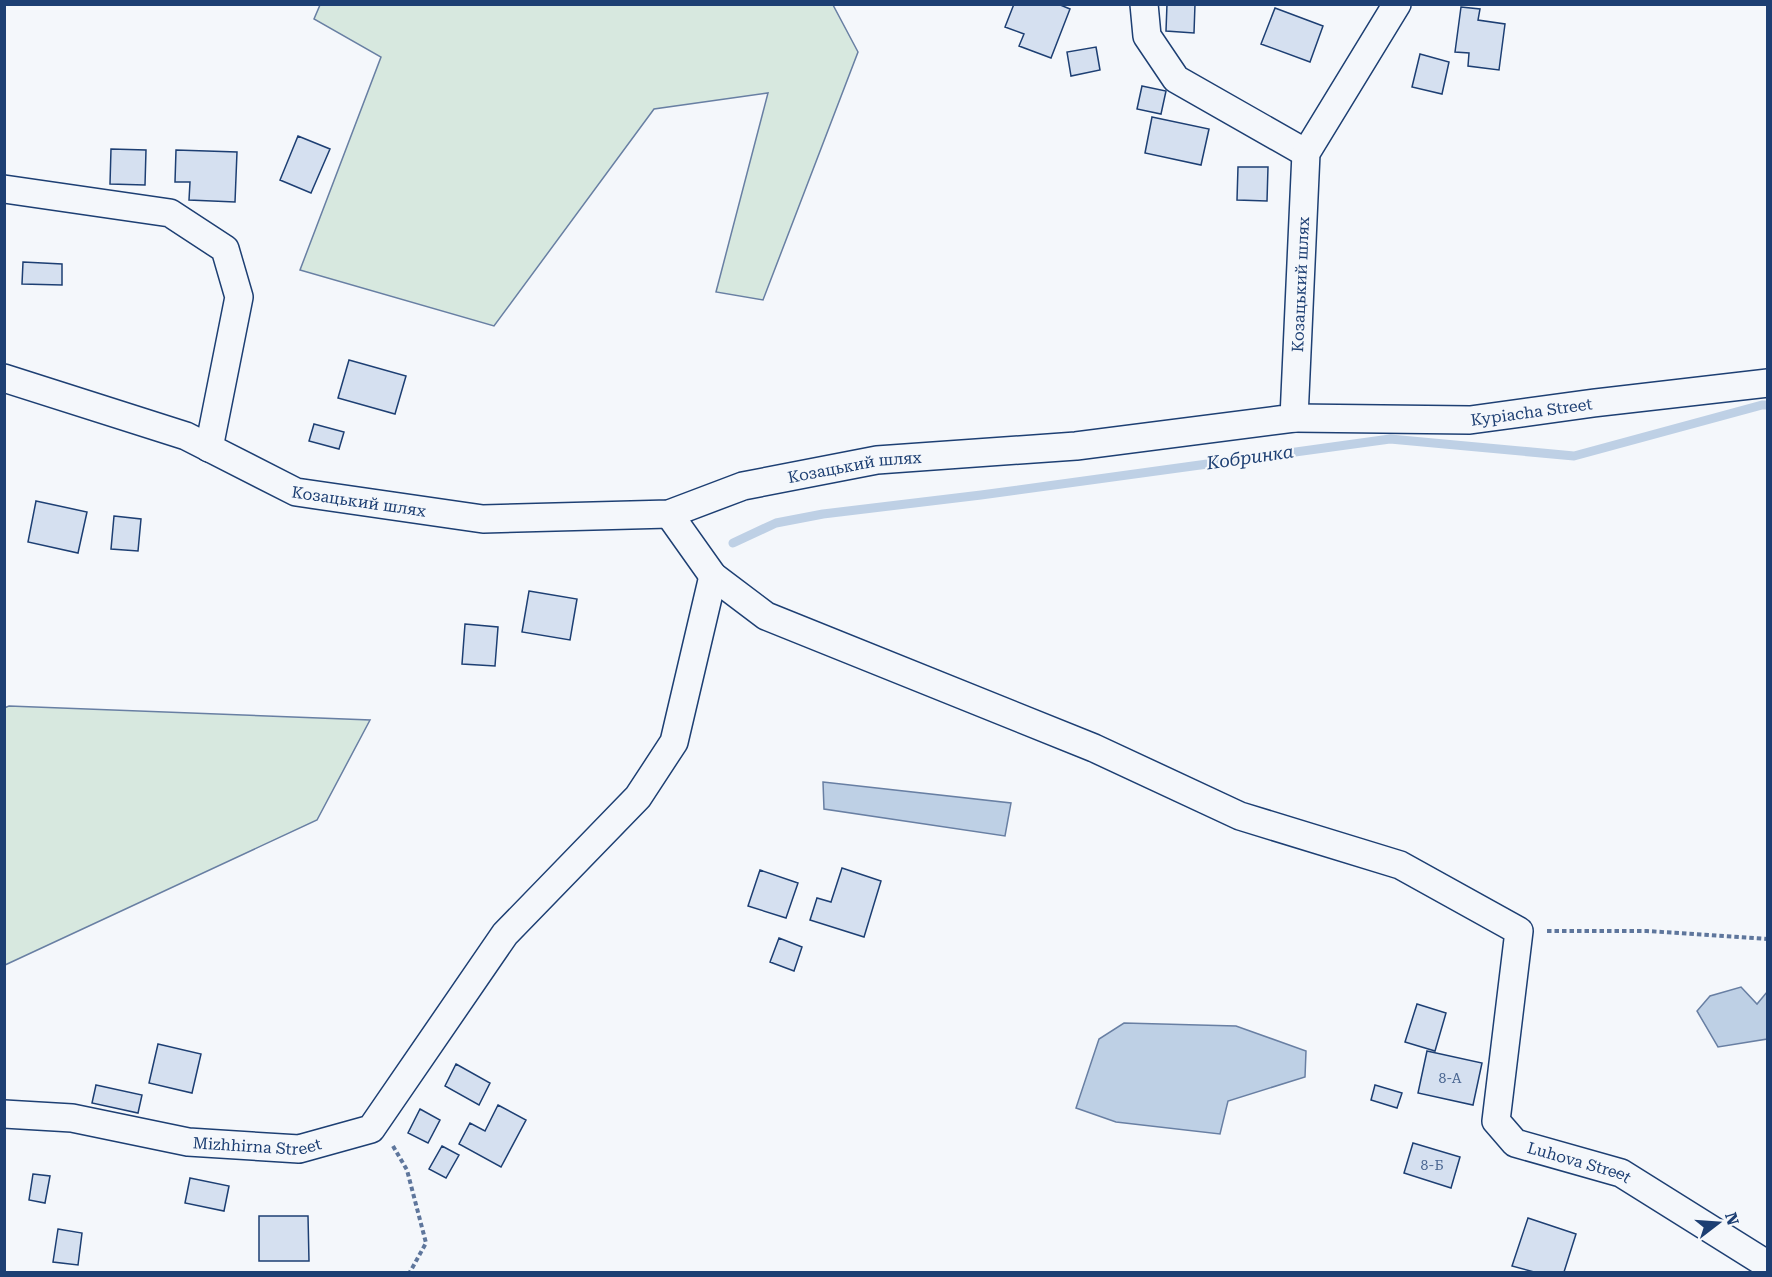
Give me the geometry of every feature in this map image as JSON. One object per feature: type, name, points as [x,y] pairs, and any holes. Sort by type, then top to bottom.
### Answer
[{"type":"street","points":[[1144,4],[1147,36],[1176,79],[1306,153]]},
{"type":"street","name":"Козацький шлях","points":[[4,378],[186,436],[296,492],[483,519],[669,514],[743,486],[877,460],[1076,446],[1294,418],[1306,153],[1397,4]]},
{"type":"street","points":[[4,189],[171,213],[225,249],[239,297],[208,448]]},
{"type":"street","name":"Kypiacha Street","points":[[1294,418],[1470,420],[1767,383]]},
{"type":"street","points":[[669,514],[713,576],[766,616],[1094,748],[1240,816],[1400,865],[1519,931]]},
{"type":"street","name":"Mizhhirna Street","points":[[4,1114],[72,1118],[188,1142],[299,1149],[371,1129],[505,934],[638,797],[674,742],[713,576]]},
{"type":"street","name":"Luhova Street","points":[[1519,931],[1496,1121],[1515,1143],[1621,1173],[1767,1265]]},
{"type":"path","points":[[1519,931],[1647,931],[1767,939]]},
{"type":"path","points":[[377,1119],[407,1170],[426,1243],[410,1272]]},
{"type":"shaded area","points":[[320,5],[833,5],[858,52],[763,300],[716,292],[768,93],[654,109],[494,326],[300,270],[381,57],[314,19]]},
{"type":"shaded area","points":[[9,706],[370,720],[317,820],[5,965],[4,708]]},
{"type":"water","points":[[823,782],[1011,803],[1005,836],[824,809]]},
{"type":"water","points":[[1741,987],[1757,1004],[1767,992],[1767,1039],[1718,1047],[1697,1011],[1710,996]]},
{"type":"water","points":[[1124,1023],[1236,1026],[1306,1051],[1305,1077],[1228,1101],[1220,1134],[1116,1122],[1076,1108],[1099,1039]]},
{"type":"building","points":[[1014,4],[1058,4],[1070,9],[1051,58],[1019,46],[1024,34],[1005,27]]},
{"type":"building","points":[[1167,4],[1195,4],[1194,33],[1166,31]]},
{"type":"building","points":[[1461,7],[1480,9],[1478,20],[1505,24],[1499,70],[1468,66],[1469,53],[1455,52]]},
{"type":"building","points":[[1275,8],[1323,26],[1310,62],[1261,44]]},
{"type":"building","points":[[1096,47],[1100,70],[1071,76],[1067,52]]},
{"type":"building","points":[[1420,54],[1449,62],[1442,94],[1412,87]]},
{"type":"building","points":[[1142,86],[1166,91],[1161,114],[1137,109]]},
{"type":"building","points":[[1152,117],[1209,129],[1201,165],[1145,153]]},
{"type":"building","points":[[298,136],[330,149],[311,193],[280,180]]},
{"type":"building","points":[[111,149],[146,150],[145,185],[110,184]]},
{"type":"building","points":[[176,150],[237,152],[235,202],[189,200],[190,182],[175,182]]},
{"type":"building","points":[[1238,167],[1268,167],[1267,201],[1237,200]]},
{"type":"building","points":[[23,262],[62,264],[62,285],[22,284]]},
{"type":"building","points":[[349,360],[406,376],[395,414],[338,398]]},
{"type":"building","points":[[314,424],[344,432],[339,449],[309,441]]},
{"type":"building","points":[[36,501],[87,512],[78,553],[28,542]]},
{"type":"building","points":[[114,516],[141,519],[138,551],[111,549]]},
{"type":"building","points":[[529,591],[577,599],[570,640],[522,632]]},
{"type":"building","points":[[465,624],[498,627],[495,666],[462,664]]},
{"type":"building","points":[[842,868],[881,881],[864,937],[810,920],[817,898],[831,902]]},
{"type":"building","points":[[760,870],[798,883],[786,918],[748,906]]},
{"type":"building","points":[[779,938],[802,947],[794,971],[770,962]]},
{"type":"building","points":[[1417,1004],[1446,1013],[1435,1051],[1405,1042]]},
{"type":"building","points":[[158,1044],[201,1054],[192,1093],[149,1083]]},
{"type":"building","points":[[1427,1051],[1482,1063],[1473,1105],[1418,1093]]},
{"type":"building","points":[[456,1064],[490,1083],[479,1105],[445,1086]]},
{"type":"building","points":[[96,1085],[142,1095],[138,1113],[92,1103]]},
{"type":"building","points":[[1375,1085],[1402,1093],[1397,1108],[1371,1100]]},
{"type":"building","points":[[498,1105],[526,1120],[501,1167],[459,1144],[470,1123],[485,1131]]},
{"type":"building","points":[[420,1109],[440,1120],[428,1143],[408,1133]]},
{"type":"building","points":[[1413,1143],[1460,1157],[1451,1188],[1404,1173]]},
{"type":"building","points":[[442,1146],[459,1155],[446,1178],[429,1169]]},
{"type":"building","points":[[33,1174],[50,1176],[45,1203],[29,1200]]},
{"type":"building","points":[[190,1178],[229,1186],[224,1211],[185,1203]]},
{"type":"building","points":[[259,1216],[308,1216],[309,1261],[259,1261]]},
{"type":"building","points":[[1528,1218],[1576,1234],[1564,1272],[1534,1272],[1512,1266]]},
{"type":"building","points":[[58,1229],[82,1233],[78,1265],[53,1262]]},
{"type":"waterway","name":"Кобринка","points":[[733,543],[776,523],[823,514],[981,495],[1390,439],[1574,456],[1768,405]]}]
